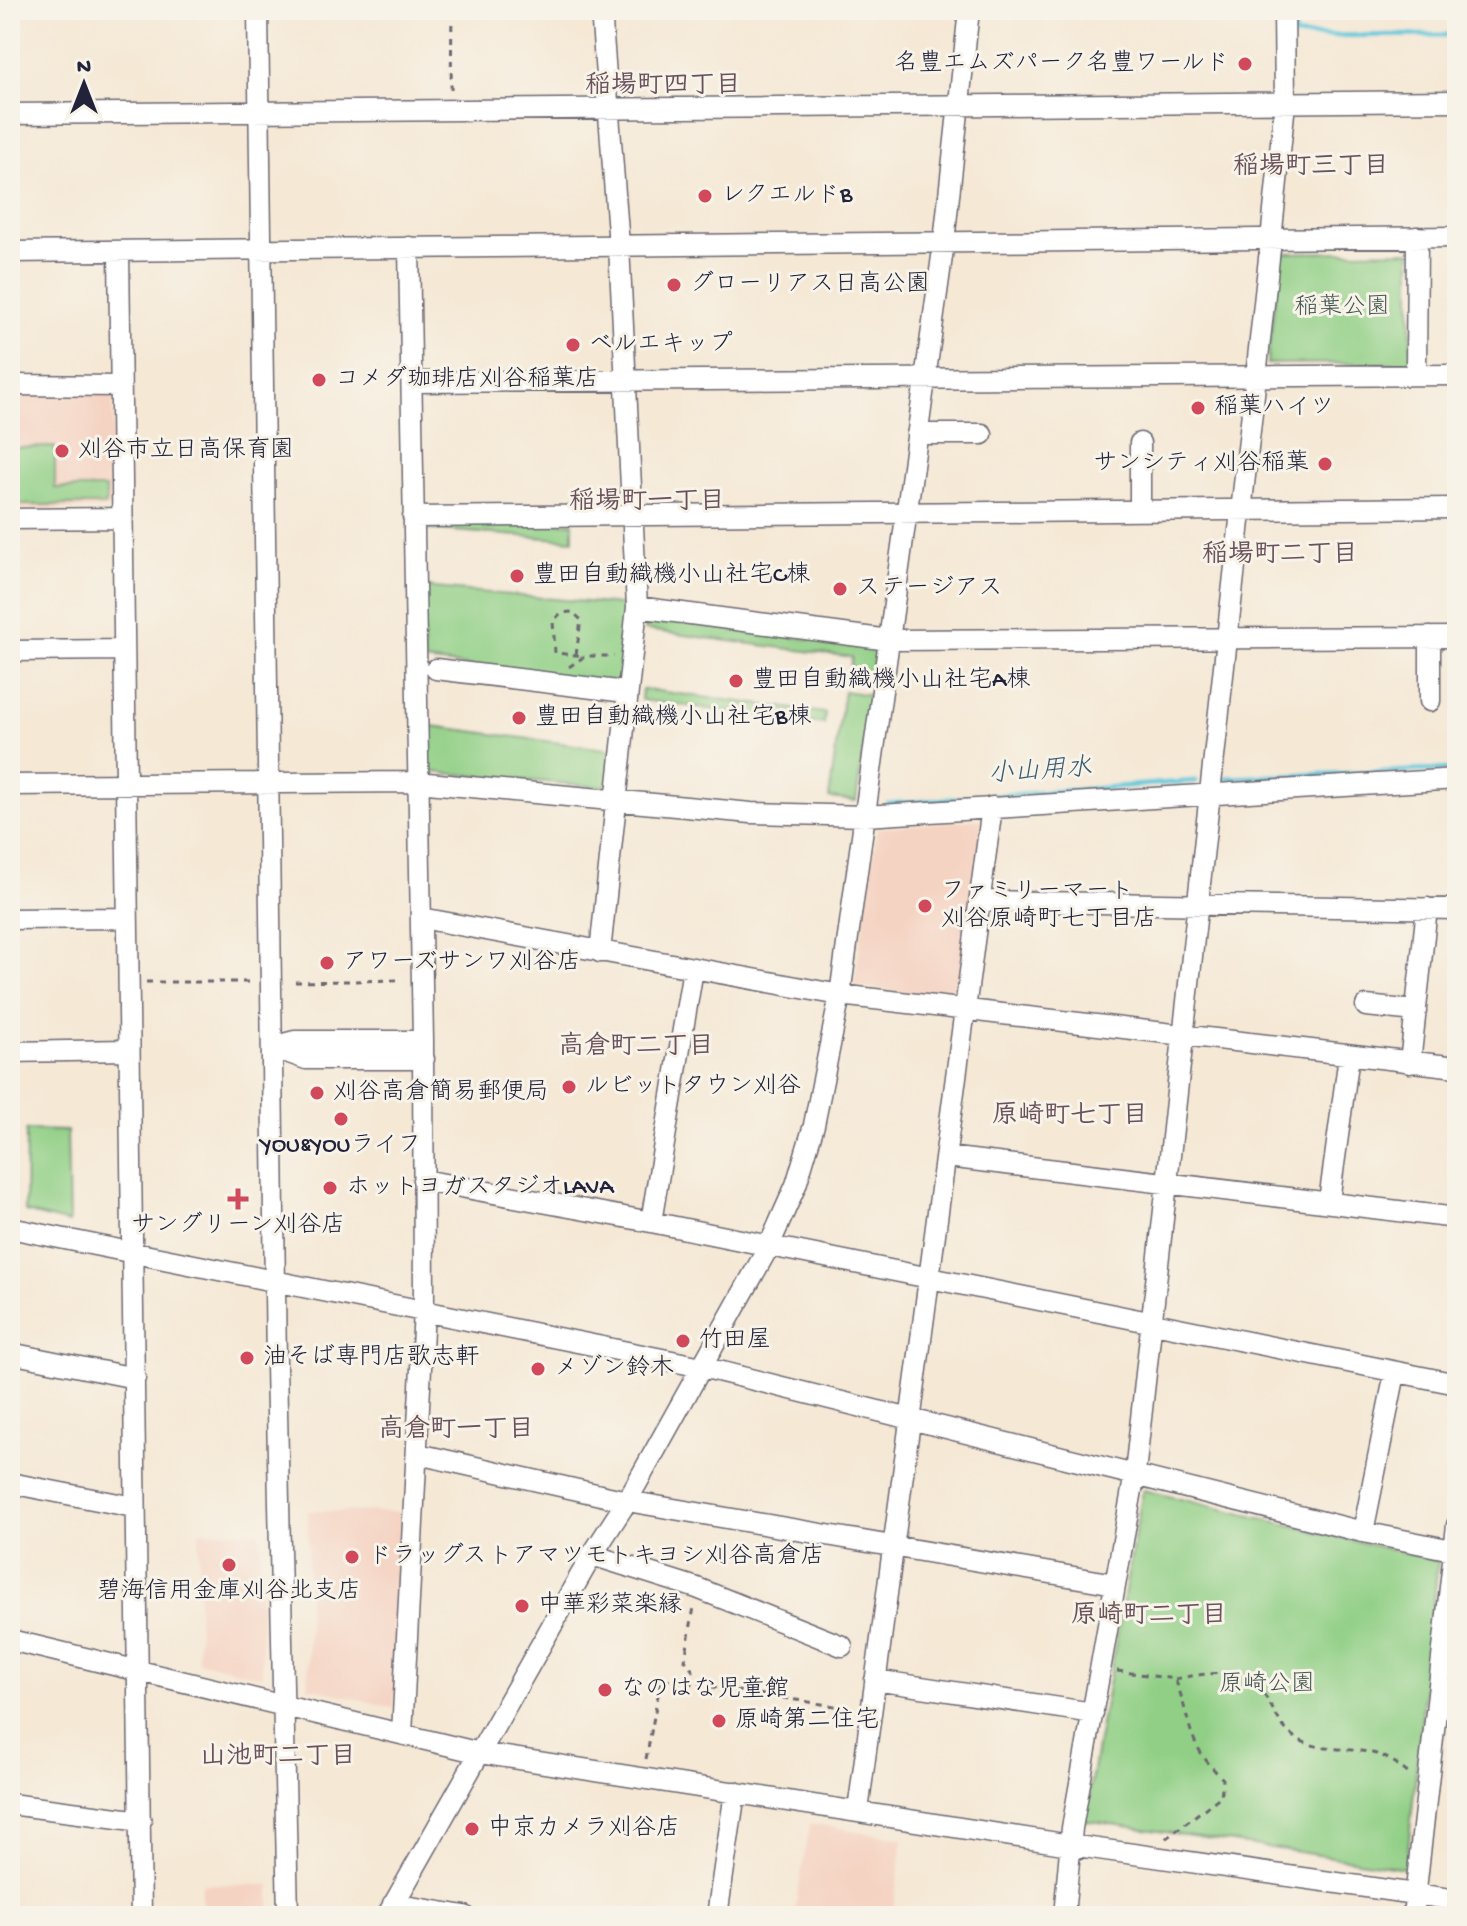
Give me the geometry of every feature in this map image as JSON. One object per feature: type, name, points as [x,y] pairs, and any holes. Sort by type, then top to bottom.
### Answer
[{"type":"street","points":[[258,10],[278,1282],[276,1395],[288,1916]]},
{"type":"street","points":[[600,952],[637,607],[619,246],[601,10]]},
{"type":"street","points":[[465,1916],[390,1910],[592,1555],[627,1501],[768,1248],[796,1185],[814,1125],[840,995],[865,816],[944,242],[969,10]]},
{"type":"street","points":[[1064,1916],[1070,1845],[1135,1473],[1285,103],[1284,10]]},
{"type":"street","points":[[10,114],[261,115],[1457,101]]},
{"type":"street","points":[[1416,375],[1417,237]]},
{"type":"street","points":[[10,252],[1457,237]]},
{"type":"street","points":[[402,1734],[424,1310],[424,1050],[409,247]]},
{"type":"street","points":[[119,253],[127,1050],[135,1378],[134,1507],[141,1916]]},
{"type":"street","points":[[412,382],[1457,375]]},
{"type":"street","points":[[10,385],[120,386]]},
{"type":"street","points":[[917,434],[982,434]]},
{"type":"street","points":[[1140,443],[1140,511]]},
{"type":"street","points":[[413,517],[1457,508]]},
{"type":"street","points":[[10,519],[121,518]]},
{"type":"street","points":[[637,607],[889,640],[1457,637]]},
{"type":"street","points":[[1430,637],[1430,701]]},
{"type":"street","points":[[10,651],[124,650]]},
{"type":"street","points":[[436,669],[626,692]]},
{"type":"street","points":[[10,785],[417,782],[751,813],[865,816],[1457,779]]},
{"type":"street","points":[[858,1811],[992,807]]},
{"type":"street","points":[[981,901],[1457,909]]},
{"type":"street","points":[[1410,1063],[1427,908]]},
{"type":"street","points":[[10,919],[126,918]]},
{"type":"street","points":[[421,918],[840,995],[1457,1067]]},
{"type":"street","points":[[651,1222],[693,969]]},
{"type":"street","points":[[1366,1006],[1416,1011]]},
{"type":"street","points":[[272,1047],[295,1041],[424,1050]]},
{"type":"street","points":[[10,1052],[127,1050]]},
{"type":"street","points":[[1329,1201],[1349,1056]]},
{"type":"street","points":[[947,1157],[1457,1218]]},
{"type":"street","points":[[423,1180],[651,1222],[768,1248],[1457,1384]]},
{"type":"street","points":[[10,1228],[702,1367],[910,1416],[1363,1532],[1455,1551]]},
{"type":"street","points":[[10,1353],[135,1378]]},
{"type":"street","points":[[1363,1532],[1395,1373]]},
{"type":"street","points":[[418,1454],[627,1501],[1115,1584]]},
{"type":"street","points":[[10,1483],[134,1507]]},
{"type":"street","points":[[1413,1916],[1457,1525]]},
{"type":"street","points":[[592,1555],[697,1588],[842,1646]]},
{"type":"street","points":[[10,1640],[480,1753],[1070,1845],[1457,1900]]},
{"type":"street","points":[[875,1680],[1093,1713]]},
{"type":"street","points":[[717,1916],[735,1792]]},
{"type":"street","points":[[10,1804],[141,1821]]},
{"type":"path","points":[[451,112],[452,10]]},
{"type":"path","points":[[576,655],[581,620],[573,612],[561,613],[553,621],[555,653],[585,656],[631,656]]},
{"type":"path","points":[[560,684],[567,668],[585,656]]},
{"type":"path","points":[[295,982],[422,980]]},
{"type":"path","points":[[127,982],[250,982]]},
{"type":"path","points":[[692,1684],[693,1671],[685,1660],[697,1588]]},
{"type":"path","points":[[1102,1669],[1175,1679],[1210,1673],[1244,1677],[1268,1697],[1291,1735],[1318,1748],[1356,1750],[1391,1759],[1428,1790]]},
{"type":"path","points":[[645,1763],[661,1679],[871,1711]]},
{"type":"path","points":[[1165,1839],[1221,1796],[1223,1779],[1201,1758],[1190,1735],[1185,1703],[1175,1679]]},
{"type":"shaded area","name":"刈谷市立日高保育園","points":[[105,392],[113,399],[114,504],[107,509],[10,510],[10,393]]},
{"type":"shaded area","name":"ファミリーマート 刈谷原崎町七丁目店","points":[[983,819],[958,1000],[854,986],[877,828]]},
{"type":"shaded area","name":"ドラッグストアマツモトキヨシ刈谷高倉店","points":[[308,1511],[404,1512],[394,1708],[308,1687]]},
{"type":"shaded area","name":"碧海信用金庫刈谷北支店","points":[[199,1531],[260,1532],[262,1677],[198,1661]]},
{"type":"shaded area","points":[[810,1823],[903,1839],[893,1911],[908,1916],[794,1916]]},
{"type":"shaded area","points":[[202,1884],[270,1885],[270,1916],[202,1916]]},
{"type":"green space","name":"稲葉公園","points":[[1411,251],[1411,363],[1267,364],[1281,253]]},
{"type":"green space","points":[[55,447],[55,488],[106,488],[106,505],[10,505],[10,448]]},
{"type":"green space","points":[[573,523],[573,540],[428,529],[428,524]]},
{"type":"green space","points":[[424,587],[630,606],[619,684],[424,661]]},
{"type":"green space","points":[[647,618],[876,648],[871,682],[849,679],[852,657],[645,630]]},
{"type":"green space","points":[[642,689],[825,713],[824,724],[641,700]]},
{"type":"green space","points":[[844,691],[871,695],[856,801],[829,798]]},
{"type":"green space","points":[[425,725],[613,750],[609,782],[603,787],[432,772],[425,765]]},
{"type":"green space","points":[[26,1130],[67,1131],[69,1223],[25,1212]]},
{"type":"green space","name":"原崎公園","points":[[1143,1490],[1438,1561],[1406,1868],[1084,1820]]},
{"type":"waterway","name":"小山用水","points":[[1295,10],[1295,36],[1457,35]]},
{"type":"waterway","name":"小山用水","points":[[1226,778],[1457,769]]},
{"type":"waterway","name":"小山用水","points":[[887,804],[1196,781]]},
{"type":"place","name":"名豊エムズパーク名豊ワールド","points":[[1245,64]]},
{"type":"place","name":"レクエルドB","points":[[705,196]]},
{"type":"place","name":"グローリアス日高公園","points":[[674,285]]},
{"type":"place","name":"ベルエキップ","points":[[573,345]]},
{"type":"place","name":"コメダ珈琲店刈谷稲葉店","points":[[319,380]]},
{"type":"place","name":"稲葉ハイツ","points":[[1198,408]]},
{"type":"place","name":"刈谷市立日高保育園","points":[[62,451]]},
{"type":"place","name":"サンシティ刈谷稲葉","points":[[1325,464]]},
{"type":"place","name":"豊田自動織機小山社宅C棟","points":[[517,576]]},
{"type":"place","name":"ステージアス","points":[[840,589]]},
{"type":"place","name":"豊田自動織機小山社宅A棟","points":[[736,681]]},
{"type":"place","name":"豊田自動織機小山社宅B棟","points":[[519,718]]},
{"type":"place","name":"ファミリーマート 刈谷原崎町七丁目店","points":[[925,906]]},
{"type":"place","name":"アワーズサンワ刈谷店","points":[[327,963]]},
{"type":"place","name":"ルビットタウン刈谷","points":[[569,1087]]},
{"type":"place","name":"刈谷高倉簡易郵便局","points":[[317,1093]]},
{"type":"place","name":"YOU&YOUライフ","points":[[341,1119]]},
{"type":"place","name":"ホットヨガスタジオLAVA","points":[[330,1188]]},
{"type":"place","name":"サングリーン刈谷店","points":[[238,1199]]},
{"type":"place","name":"竹田屋","points":[[683,1341]]},
{"type":"place","name":"油そば専門店歌志軒","points":[[247,1358]]},
{"type":"place","name":"メゾン鈴木","points":[[538,1369]]},
{"type":"place","name":"ドラッグストアマツモトキヨシ刈谷高倉店","points":[[352,1557]]},
{"type":"place","name":"碧海信用金庫刈谷北支店","points":[[229,1565]]},
{"type":"place","name":"中華彩菜楽縁","points":[[522,1606]]},
{"type":"place","name":"なのはな児童館","points":[[605,1690]]},
{"type":"place","name":"原崎第二住宅","points":[[719,1721]]},
{"type":"place","name":"中京カメラ刈谷店","points":[[472,1829]]},
{"type":"district","name":"稲場町四丁目","points":[[663,87]]},
{"type":"district","name":"稲場町三丁目","points":[[1311,168]]},
{"type":"district","name":"稲場町一丁目","points":[[647,503]]},
{"type":"district","name":"稲場町二丁目","points":[[1280,556]]},
{"type":"district","name":"高倉町二丁目","points":[[636,1048]]},
{"type":"district","name":"原崎町七丁目","points":[[1070,1117]]},
{"type":"district","name":"高倉町一丁目","points":[[456,1431]]},
{"type":"district","name":"原崎町二丁目","points":[[1149,1617]]},
{"type":"district","name":"山池町二丁目","points":[[278,1758]]}]
